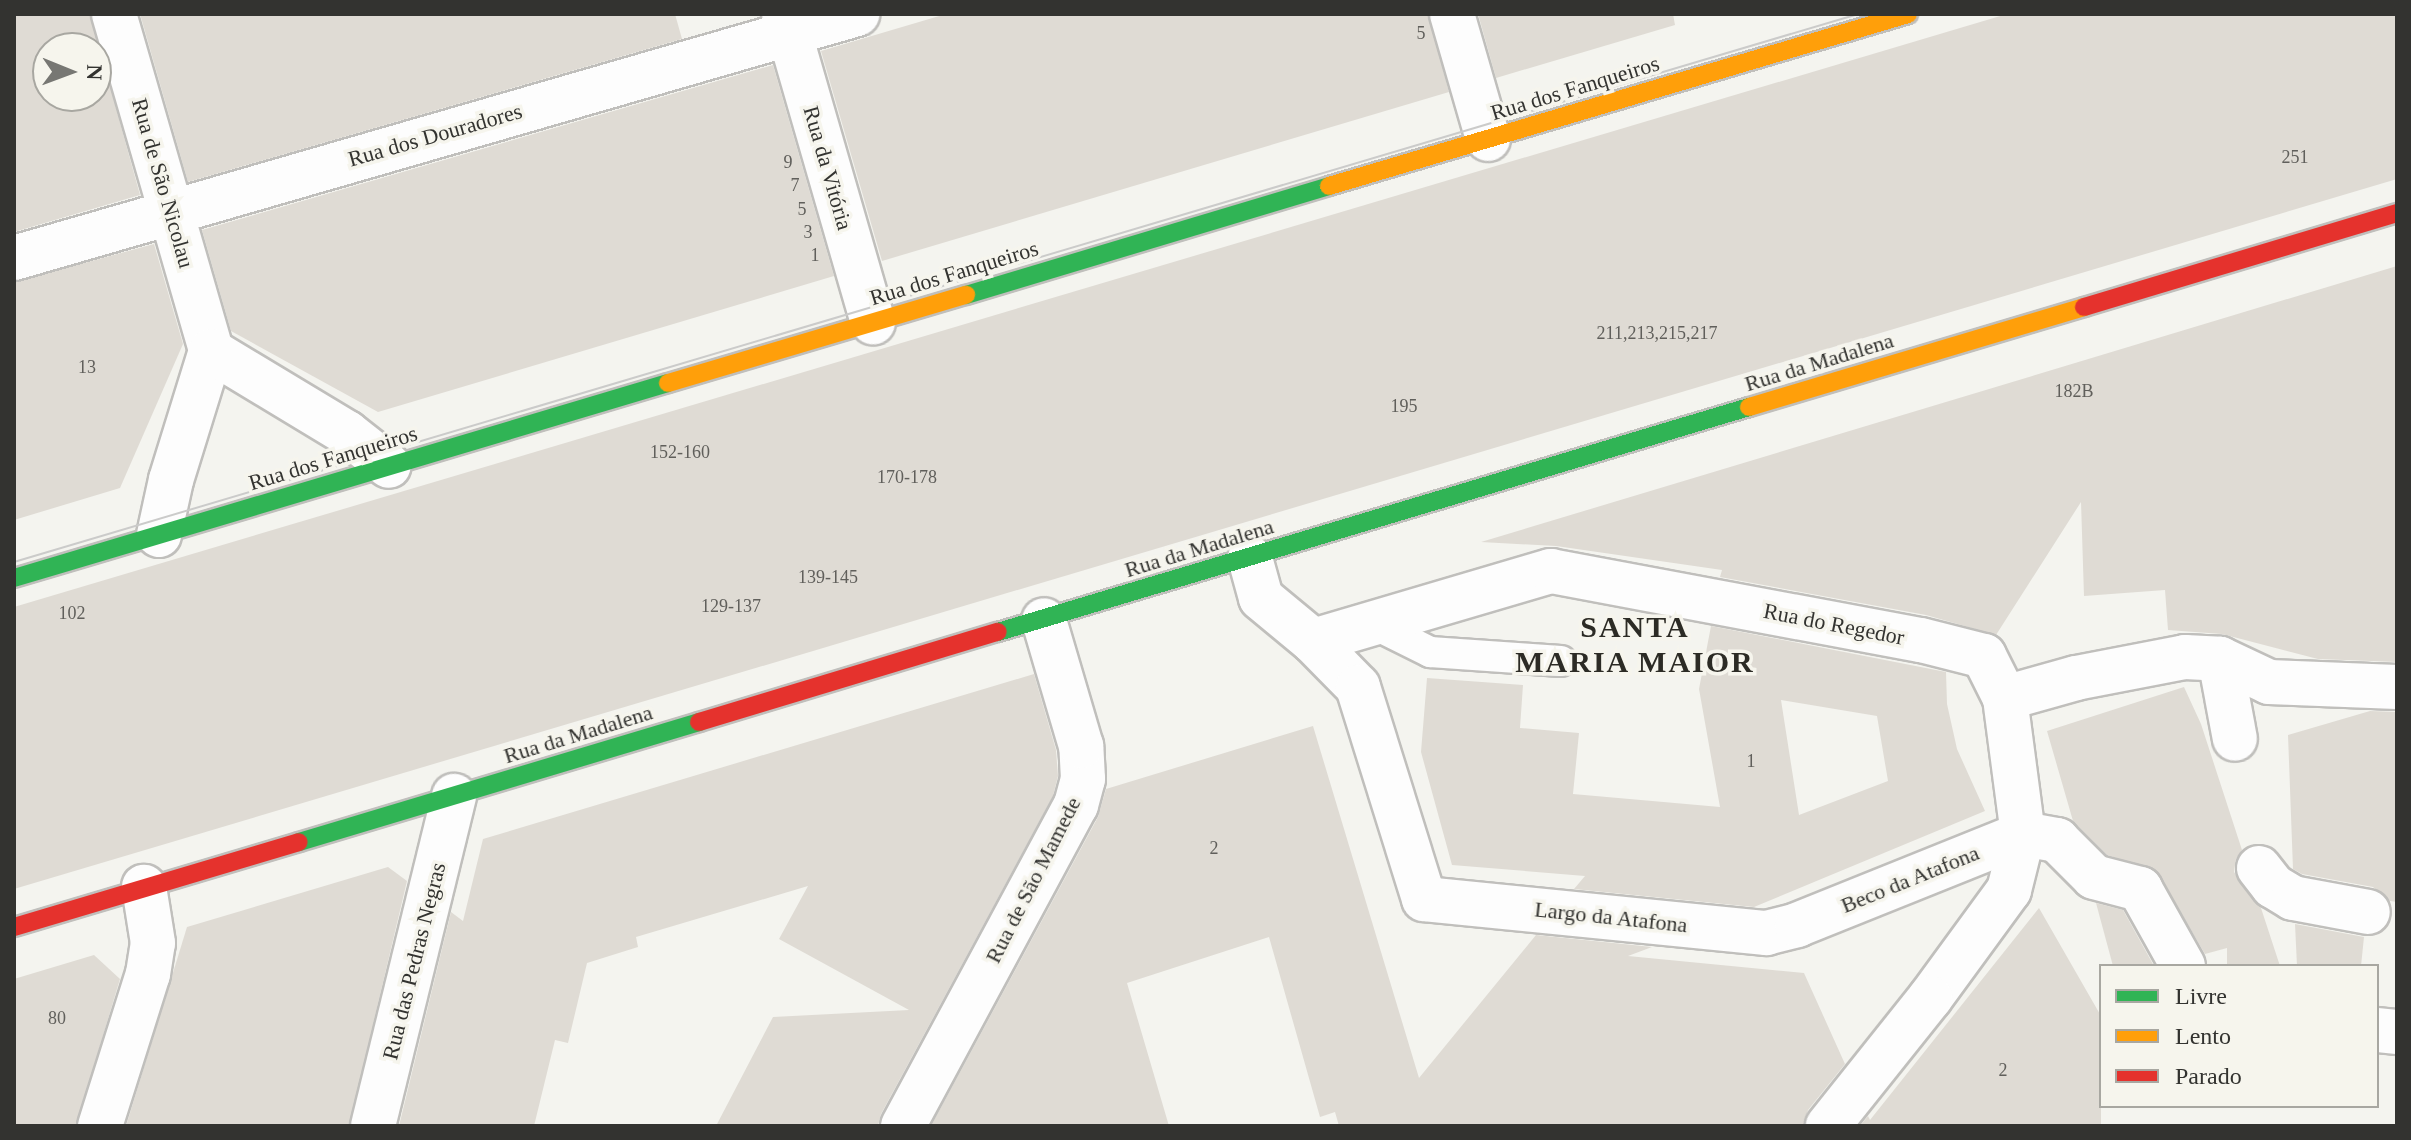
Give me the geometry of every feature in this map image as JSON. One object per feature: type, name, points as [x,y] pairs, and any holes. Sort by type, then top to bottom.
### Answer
[{"type":"main road","name":"Rua dos Fanqueiros","points":[[14,578],[1908,14]]},
{"type":"main road","name":"Rua da Madalena","points":[[14,927],[2397,213]]},
{"type":"street","name":"Rua de São Nicolau","points":[[114,14],[211,351]]},
{"type":"street","name":"Rua dos Douradores","points":[[14,258],[787,24],[857,14]]},
{"type":"street","points":[[1452,14],[1488,139]]},
{"type":"street","name":"Rua da Vitória","points":[[787,24],[873,322]]},
{"type":"street","points":[[159,535],[171,480],[211,351],[347,433],[389,466]]},
{"type":"street","points":[[1250,558],[1261,598],[1313,641]]},
{"type":"street","name":"Rua do Regedor","points":[[1313,641],[1551,571],[1921,640],[1984,656],[2005,698]]},
{"type":"street","name":"Rua de São Mamede","points":[[903,1126],[1076,805],[1083,779],[1081,746],[1044,620]]},
{"type":"street","name":"Largo da Atafona","points":[[1313,641],[1358,687],[1424,899],[1766,933],[1797,925]]},
{"type":"street","points":[[1828,1126],[1930,998],[2009,890],[2023,834],[2005,698],[2076,678],[2185,657],[2220,659],[2269,682],[2397,687]]},
{"type":"street","points":[[2220,659],[2235,739]]},
{"type":"street","name":"Rua das Pedras Negras","points":[[373,1126],[454,796]]},
{"type":"street","points":[[2023,834],[2057,840],[2094,877],[2140,889],[2176,949]]},
{"type":"street","name":"Beco da Atafona","points":[[1797,925],[2023,834]]},
{"type":"street","points":[[2259,868],[2273,886],[2293,898],[2368,912]]},
{"type":"street","points":[[100,1126],[148,974],[152,920],[144,887]]},
{"type":"lane","points":[[1374,624],[1430,652],[1561,661]]},
{"type":"building","points":[[14,14],[90,14],[95,32],[32,32],[32,112],[112,112],[112,94],[140,195],[14,232]]},
{"type":"building","points":[[140,14],[675,14],[682,39],[188,182]]},
{"type":"building","points":[[946,14],[1428,14],[1449,92],[882,261],[821,51]]},
{"type":"building","points":[[1478,14],[1673,14],[1675,25],[1496,78]]},
{"type":"building","points":[[2007,14],[2397,14],[2397,179],[14,889],[14,607]]},
{"type":"building","points":[[773,65],[834,276],[378,412],[231,331],[202,230]]},
{"type":"building","points":[[154,244],[183,344],[120,488],[14,520],[14,282]]},
{"type":"building","points":[[2397,266],[2397,662],[2318,659],[2222,634],[2168,630],[2165,590],[2084,596],[2081,502],[1996,635],[1926,615],[1720,577],[1722,570],[1556,546],[1481,542]]},
{"type":"building","points":[[1711,626],[1946,672],[1947,704],[1957,749],[1985,811],[1754,907],[1574,889],[1585,876],[1452,865],[1421,752],[1427,678],[1523,685],[1520,728],[1579,733],[1573,794],[1720,807],[1699,689]],"holes":[[[1781,700],[1877,716],[1888,781],[1799,815]]]},
{"type":"building","points":[[1034,674],[1056,750],[1058,776],[1053,796],[881,1114],[878,1126],[716,1126],[773,1017],[909,1010],[779,939],[808,886],[636,937],[638,947],[587,963],[568,1043],[555,1040],[534,1126],[399,1126],[451,912],[463,921],[483,839]]},
{"type":"building","points":[[2184,687],[2201,724],[2242,850],[2236,859],[2234,872],[2261,908],[2279,964],[2227,964],[2227,948],[2205,954],[2156,870],[2107,855],[2073,821],[2047,731]]},
{"type":"building","points":[[2370,711],[2397,712],[2397,902],[2390,901],[2373,887],[2302,874],[2293,869],[2288,735]]},
{"type":"building","points":[[1313,726],[1419,1078],[1536,935],[1652,947],[1628,956],[1804,973],[1845,1064],[1808,1110],[1804,1126],[1339,1126],[1335,1112],[1320,1117],[1269,937],[1127,983],[1169,1126],[931,1126],[1098,817],[1106,789]]},
{"type":"building","points":[[388,867],[407,881],[349,1126],[126,1126],[187,927]]},
{"type":"building","points":[[2096,903],[2123,910],[2153,964],[2112,964]]},
{"type":"building","points":[[2039,908],[2099,1013],[2101,1126],[1860,1126],[1868,1116],[1870,1120]]},
{"type":"building","points":[[2295,924],[2364,937],[2361,964],[2297,964]]},
{"type":"building","points":[[94,955],[120,979],[76,1126],[14,1126],[14,979]]},
{"type":"tram line","points":[[14,562],[1858,14]]},
{"type":"traffic: fast","points":[[966,295],[1329,186]]},
{"type":"traffic: fast","points":[[14,578],[668,383]]},
{"type":"traffic: fast","points":[[998,632],[1749,407]]},
{"type":"traffic: fast","points":[[299,842],[699,722]]},
{"type":"traffic: slow","points":[[1329,186],[1908,14]]},
{"type":"traffic: slow","points":[[668,383],[966,295]]},
{"type":"traffic: slow","points":[[1749,407],[2084,307]]},
{"type":"traffic: jam","points":[[2084,307],[2397,213]]},
{"type":"traffic: jam","points":[[699,722],[998,632]]},
{"type":"traffic: jam","points":[[14,927],[299,842]]},
{"type":"district","name":"SANTA MARIA MAIOR","points":[[1635,644]]}]
